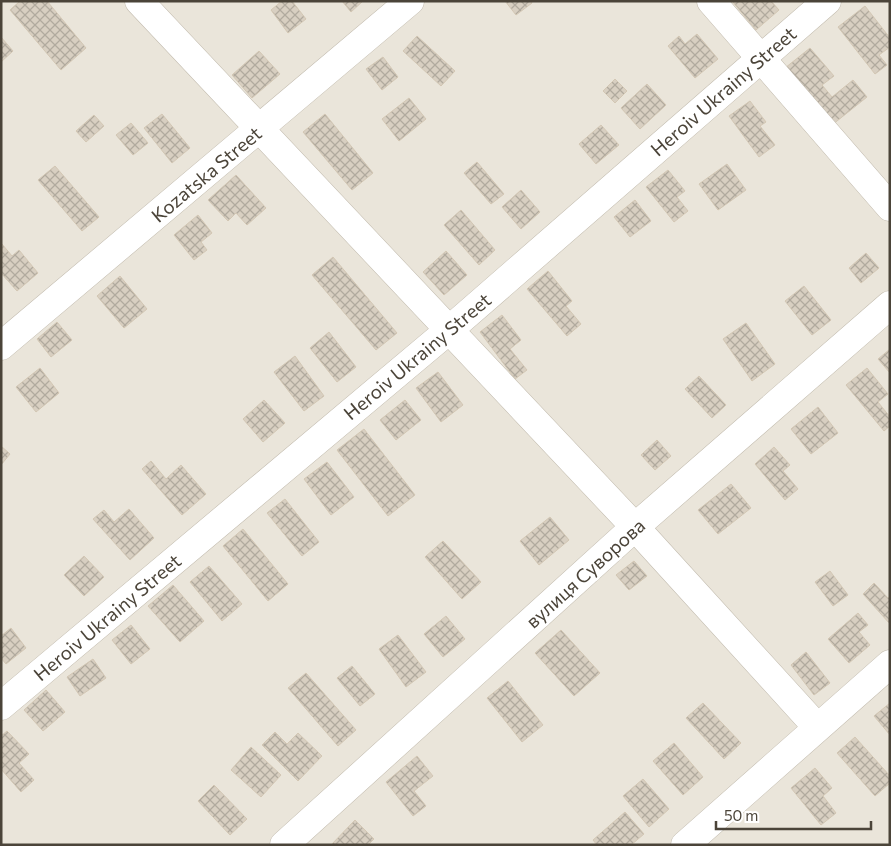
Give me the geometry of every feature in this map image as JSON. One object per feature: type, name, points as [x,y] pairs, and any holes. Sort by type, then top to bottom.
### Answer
[{"type":"street","points":[[139,1],[635,527],[817,726]]},
{"type":"street","name":"Kozatska Street","points":[[1,346],[410,1]]},
{"type":"street","points":[[710,1],[890,207]]},
{"type":"street","name":"Heroiv Ukrainy Street","points":[[1,706],[448,330],[827,1]]},
{"type":"street","name":"вулиця Суворова","points":[[284,845],[635,527],[890,306]]},
{"type":"street","points":[[685,845],[817,726],[890,664]]},
{"type":"shaded area","points":[[1,1],[890,1],[890,845],[1,845]]},
{"type":"building","points":[[20,1],[47,1],[86,48],[61,70],[10,10]]},
{"type":"building","points":[[282,1],[292,1],[306,19],[288,33],[271,10]]},
{"type":"building","points":[[342,1],[363,1],[351,12]]},
{"type":"building","points":[[505,1],[531,1],[532,3],[516,15]]},
{"type":"building","points":[[732,1],[771,1],[779,10],[756,30]]},
{"type":"building","points":[[865,6],[890,38],[890,47],[879,55],[887,65],[875,74],[838,27]]},
{"type":"building","points":[[697,34],[718,59],[695,78],[668,46],[679,36],[685,44]]},
{"type":"building","points":[[417,36],[455,71],[441,86],[403,51]]},
{"type":"building","points":[[1,37],[13,51],[1,62]]},
{"type":"building","points":[[810,48],[834,76],[822,85],[832,97],[853,80],[867,97],[832,125],[785,68]]},
{"type":"building","points":[[259,51],[280,74],[252,98],[232,75]]},
{"type":"building","points":[[383,57],[398,77],[382,90],[366,69]]},
{"type":"building","points":[[615,79],[627,91],[615,103],[603,91]]},
{"type":"building","points":[[647,84],[666,105],[640,129],[621,108]]},
{"type":"building","points":[[409,98],[426,119],[399,141],[382,119]]},
{"type":"building","points":[[750,101],[766,122],[760,126],[775,145],[759,157],[729,116]]},
{"type":"building","points":[[162,114],[190,148],[172,163],[144,128]]},
{"type":"building","points":[[325,114],[373,173],[352,190],[303,132]]},
{"type":"building","points":[[94,115],[104,126],[86,142],[76,131]]},
{"type":"building","points":[[131,123],[148,143],[133,155],[116,135]]},
{"type":"building","points":[[601,125],[619,145],[596,164],[579,144]]},
{"type":"building","points":[[477,162],[504,194],[491,204],[464,173]]},
{"type":"building","points":[[727,164],[746,190],[718,210],[699,184]]},
{"type":"building","points":[[55,166],[99,217],[82,231],[38,180]]},
{"type":"building","points":[[668,170],[685,191],[677,197],[688,211],[674,222],[646,187]]},
{"type":"building","points":[[236,175],[266,208],[247,225],[236,213],[228,221],[208,200]]},
{"type":"building","points":[[521,190],[540,212],[521,229],[502,207]]},
{"type":"building","points":[[635,200],[651,221],[630,237],[614,217]]},
{"type":"building","points":[[461,210],[495,250],[479,265],[444,225]]},
{"type":"building","points":[[198,215],[212,233],[201,242],[207,250],[194,260],[174,235]]},
{"type":"building","points":[[2,244],[12,256],[19,250],[38,273],[17,291],[1,273]]},
{"type":"building","points":[[446,251],[467,275],[444,295],[423,272]]},
{"type":"building","points":[[866,253],[879,268],[861,283],[849,268]]},
{"type":"building","points":[[333,257],[397,333],[376,350],[312,275]]},
{"type":"building","points":[[548,271],[572,301],[566,306],[581,324],[567,336],[527,289]]},
{"type":"building","points":[[120,276],[147,309],[124,328],[97,296]]},
{"type":"building","points":[[804,286],[831,320],[812,335],[785,301]]},
{"type":"building","points":[[502,315],[521,340],[510,349],[527,370],[515,379],[480,332]]},
{"type":"building","points":[[57,322],[72,340],[51,357],[37,339]]},
{"type":"building","points":[[746,323],[775,364],[752,381],[723,339]]},
{"type":"building","points":[[329,332],[356,367],[337,382],[310,348]]},
{"type":"building","points":[[890,349],[890,373],[878,359]]},
{"type":"building","points":[[295,356],[324,396],[304,411],[274,372]]},
{"type":"building","points":[[40,368],[59,393],[36,412],[16,387]]},
{"type":"building","points":[[867,368],[888,394],[878,402],[890,417],[890,426],[884,431],[846,385]]},
{"type":"building","points":[[438,372],[463,405],[441,422],[416,388]]},
{"type":"building","points":[[699,376],[726,405],[712,418],[685,389]]},
{"type":"building","points":[[264,400],[285,423],[263,442],[243,419]]},
{"type":"building","points":[[405,400],[421,420],[396,440],[380,420]]},
{"type":"building","points":[[818,407],[838,433],[811,454],[791,429]]},
{"type":"building","points":[[364,429],[415,495],[388,516],[337,450]]},
{"type":"building","points":[[657,440],[671,456],[655,470],[641,455]]},
{"type":"building","points":[[1,446],[10,454],[1,465]]},
{"type":"building","points":[[774,447],[790,465],[783,471],[798,489],[785,500],[755,464]]},
{"type":"building","points":[[151,461],[166,479],[181,465],[206,494],[182,515],[142,469]]},
{"type":"building","points":[[327,462],[354,497],[331,515],[304,479]]},
{"type":"building","points":[[731,484],[751,508],[718,534],[698,510]]},
{"type":"building","points":[[285,499],[319,542],[302,556],[267,513]]},
{"type":"building","points":[[129,509],[154,538],[130,560],[93,519],[104,510],[114,522]]},
{"type":"building","points":[[550,517],[569,540],[539,565],[520,541]]},
{"type":"building","points":[[243,529],[288,584],[268,601],[223,546]]},
{"type":"building","points":[[443,541],[481,582],[462,599],[425,557]]},
{"type":"building","points":[[84,556],[104,577],[84,596],[64,575]]},
{"type":"building","points":[[634,561],[647,576],[629,590],[616,575]]},
{"type":"building","points":[[209,566],[242,604],[222,621],[190,582]]},
{"type":"building","points":[[830,571],[848,595],[833,606],[815,582]]},
{"type":"building","points":[[874,583],[888,598],[890,596],[890,624],[863,594]]},
{"type":"building","points":[[173,585],[204,621],[180,642],[148,606]]},
{"type":"building","points":[[858,613],[868,625],[859,632],[870,645],[849,663],[828,639]]},
{"type":"building","points":[[446,616],[465,639],[443,657],[424,634]]},
{"type":"building","points":[[131,625],[150,649],[131,664],[112,640]]},
{"type":"building","points":[[11,628],[26,648],[6,664],[1,658],[1,636]]},
{"type":"building","points":[[561,630],[600,673],[574,696],[535,653]]},
{"type":"building","points":[[398,635],[426,672],[406,687],[379,649]]},
{"type":"building","points":[[806,652],[830,683],[814,695],[791,665]]},
{"type":"building","points":[[93,659],[106,678],[80,696],[67,677]]},
{"type":"building","points":[[352,666],[375,694],[360,706],[337,678]]},
{"type":"building","points":[[306,673],[356,730],[338,746],[288,688]]},
{"type":"building","points":[[508,681],[543,725],[522,742],[487,698]]},
{"type":"building","points":[[46,690],[65,712],[43,731],[24,710]]},
{"type":"building","points":[[703,703],[741,743],[724,759],[686,718]]},
{"type":"building","points":[[890,703],[890,735],[874,716]]},
{"type":"building","points":[[7,731],[29,754],[19,763],[34,780],[21,792],[1,769],[1,736]]},
{"type":"building","points":[[275,732],[287,744],[298,733],[322,756],[298,781],[262,745]]},
{"type":"building","points":[[855,737],[890,776],[890,783],[875,796],[837,753]]},
{"type":"building","points":[[674,743],[703,777],[683,795],[653,761]]},
{"type":"building","points":[[251,747],[281,775],[261,797],[231,770]]},
{"type":"building","points":[[417,756],[433,776],[414,791],[426,806],[413,816],[386,782]]},
{"type":"building","points":[[815,768],[832,788],[823,796],[836,813],[821,825],[791,788]]},
{"type":"building","points":[[643,779],[669,809],[649,827],[623,796]]},
{"type":"building","points":[[214,785],[247,819],[230,835],[198,801]]},
{"type":"building","points":[[625,812],[644,834],[631,845],[597,845],[593,840]]},
{"type":"building","points":[[355,820],[374,839],[368,845],[331,845]]}]
